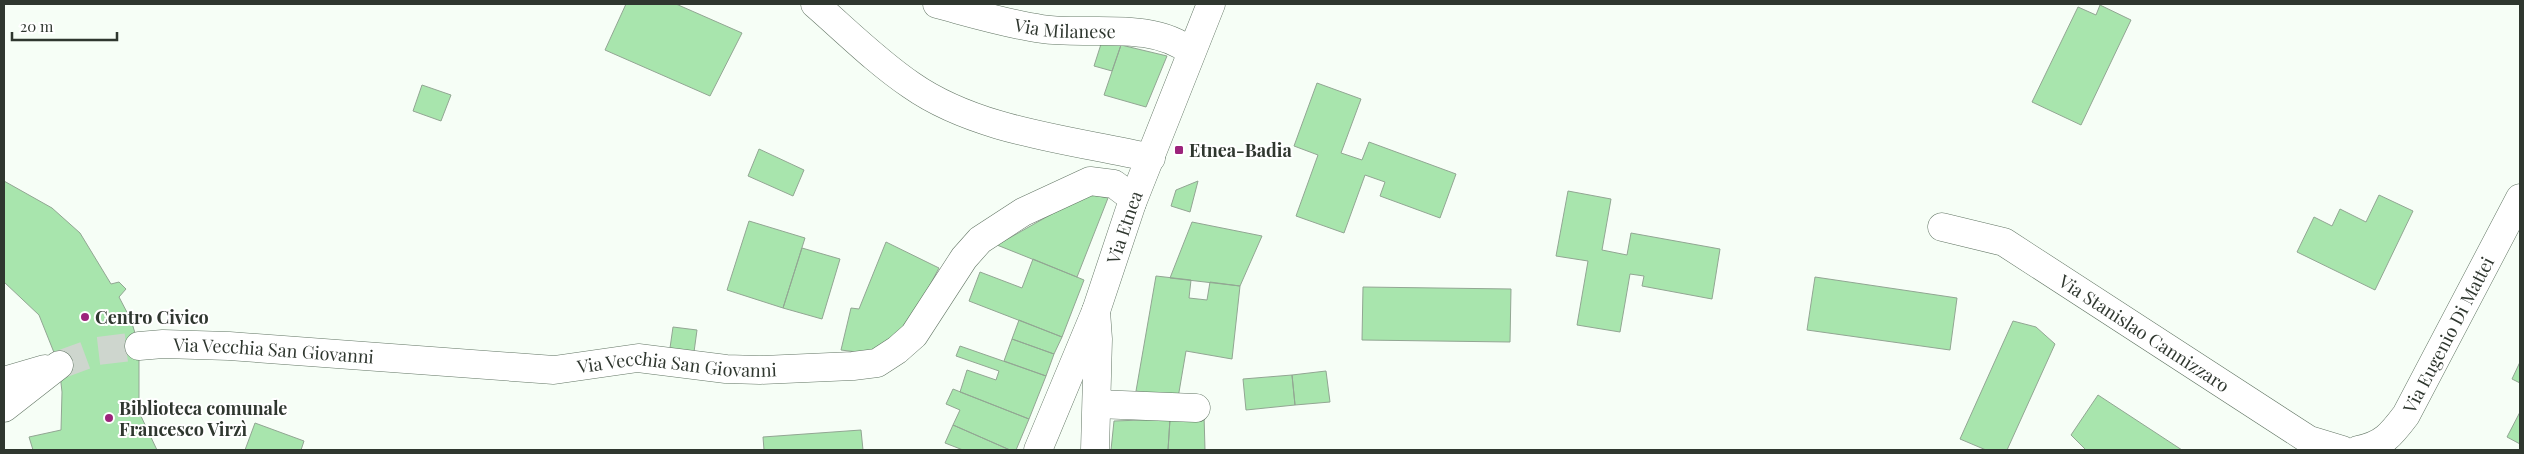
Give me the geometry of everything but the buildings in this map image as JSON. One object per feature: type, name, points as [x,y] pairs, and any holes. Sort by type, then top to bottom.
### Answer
[{"type":"street","points":[[815,4],[911,86],[955,109],[1079,144],[1150,158]]},
{"type":"street","name":"Via Milanese","points":[[937,4],[1040,29],[1065,32],[1135,32],[1163,39],[1191,52]]},
{"type":"street","points":[[966,4],[990,17]]},
{"type":"street","name":"Via Etnea","points":[[1038,450],[1096,311],[1132,203],[1211,4]]},
{"type":"street","points":[[1079,144],[1089,160],[1090,181],[1114,184],[1130,196],[1132,203]]},
{"type":"street","name":"Via Vecchia San Giovanni","points":[[139,346],[163,344],[229,346],[554,370],[638,358],[726,369],[760,370],[853,366],[877,362],[897,350],[914,335],[964,258],[980,240],[1023,212],[1090,181]]},
{"type":"street","name":"Via Eugenio Di Mattei","points":[[2358,450],[2374,447],[2392,434],[2406,415],[2520,198]]},
{"type":"street","name":"Via Stanislao Cannizzaro","points":[[1942,227],[2004,242],[2309,440],[2342,450]]},
{"type":"street","points":[[1095,450],[1098,338],[1096,311]]},
{"type":"street","points":[[4,381],[58,365],[4,408]]},
{"type":"street","points":[[1097,404],[1196,408]]},
{"type":"tunnel","points":[[59,365],[97,351],[139,346]]},
{"type":"place","name":"Etnea-Badia","points":[[1179,150]]},
{"type":"place","name":"Centro Civico","points":[[85,317]]},
{"type":"place","name":"Biblioteca comunale Francesco Virzì","points":[[109,418]]}]
